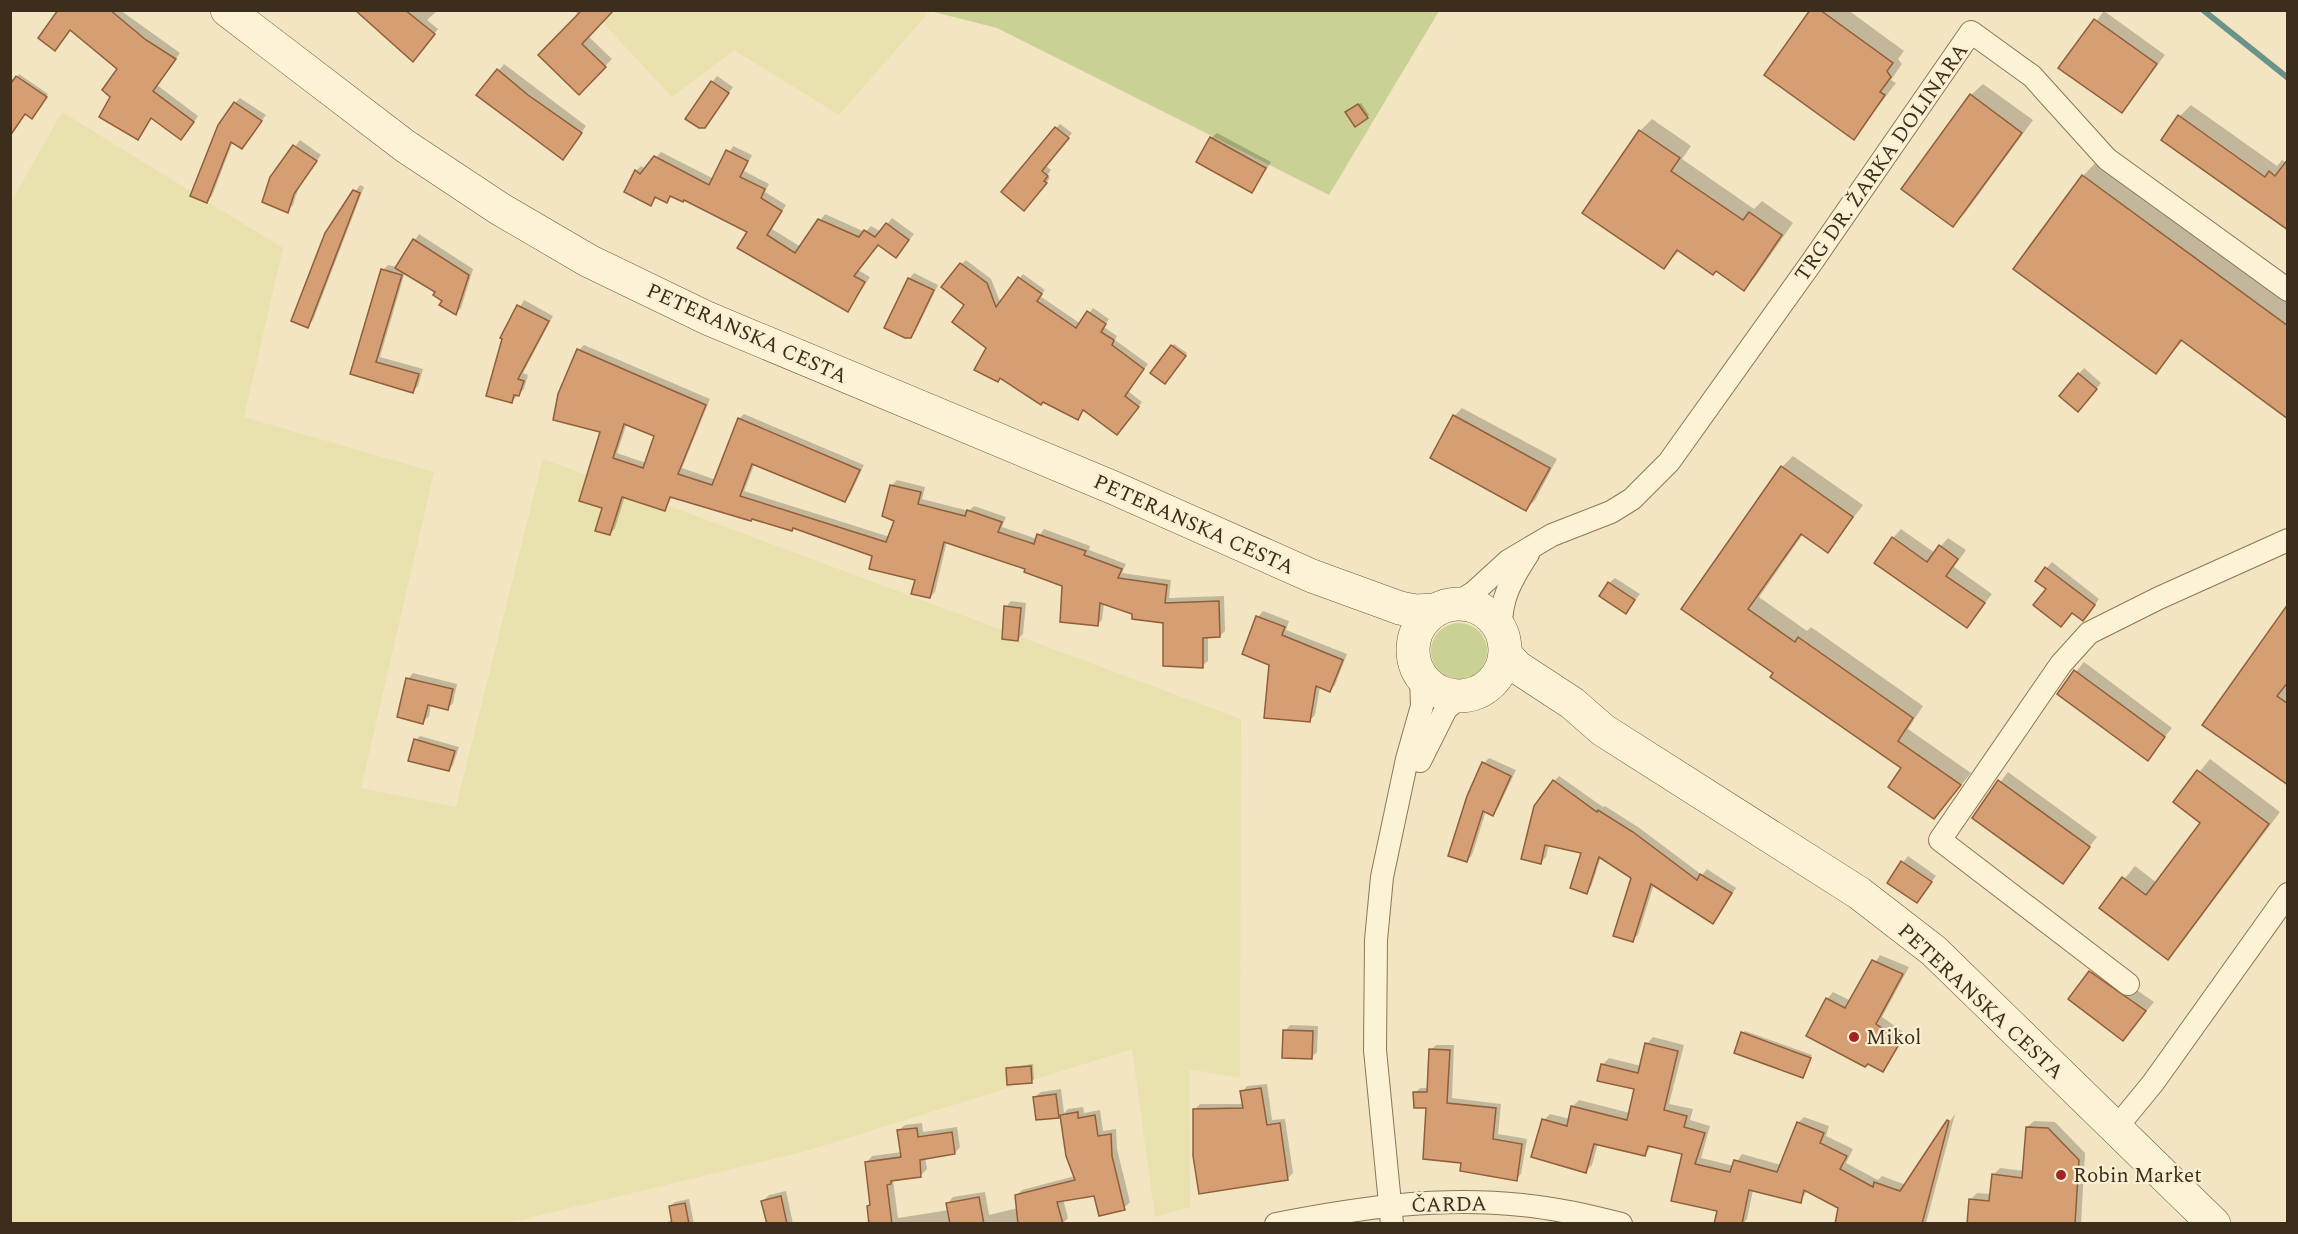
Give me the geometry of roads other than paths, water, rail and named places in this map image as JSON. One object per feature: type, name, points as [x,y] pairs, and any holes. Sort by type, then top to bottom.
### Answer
[{"type":"main road","name":"PETERANSKA CESTA","points":[[226,10],[405,146],[500,209],[589,261],[707,318],[1114,488],[1312,576],[1400,608],[1415,611],[1445,607]]},
{"type":"main road","name":"PETERANSKA CESTA","points":[[1312,576],[1389,625],[1403,637],[1417,666]]},
{"type":"main road","points":[[1469,604],[1482,610],[1494,618],[1504,643],[1497,677],[1474,692],[1446,695],[1432,688],[1417,666],[1418,629],[1445,607],[1469,604]]},
{"type":"main road","name":"PETERANSKA CESTA","points":[[1504,643],[1517,667],[1572,703],[1604,730],[1859,893],[1934,951],[2214,1224]]},
{"type":"main road","name":"PETERANSKA CESTA","points":[[1474,692],[1500,688],[1604,730]]},
{"type":"street","name":"TRG DR. ŽARKA DOLINARA","points":[[1445,607],[1473,593],[1508,561],[1568,527],[1611,512],[1648,486],[1669,462],[1814,259],[1971,32],[2032,76],[2107,159],[2288,290]]},
{"type":"street","points":[[2128,984],[1940,840],[2061,663],[2089,633],[2159,598],[2288,540]]},
{"type":"street","name":"TRG DR. ŽARKA DOLINARA","points":[[1504,643],[1503,601],[1509,583],[1532,548]]},
{"type":"street","points":[[1391,1215],[1375,1050],[1374,992],[1383,877],[1407,759],[1422,706],[1417,666]]},
{"type":"street","points":[[1401,796],[1446,709],[1474,692]]},
{"type":"street","points":[[2116,1128],[2153,1083],[2288,894]]},
{"type":"street","name":"ČARDA","points":[[1276,1224],[1346,1210],[1391,1215],[1447,1202],[1523,1205],[1621,1224]]},
{"type":"waterway","points":[[2203,10],[2288,78]]},
{"type":"place","name":"Mikol","points":[[1854,1037]]},
{"type":"place","name":"Robin Market","points":[[2061,1175]]}]
